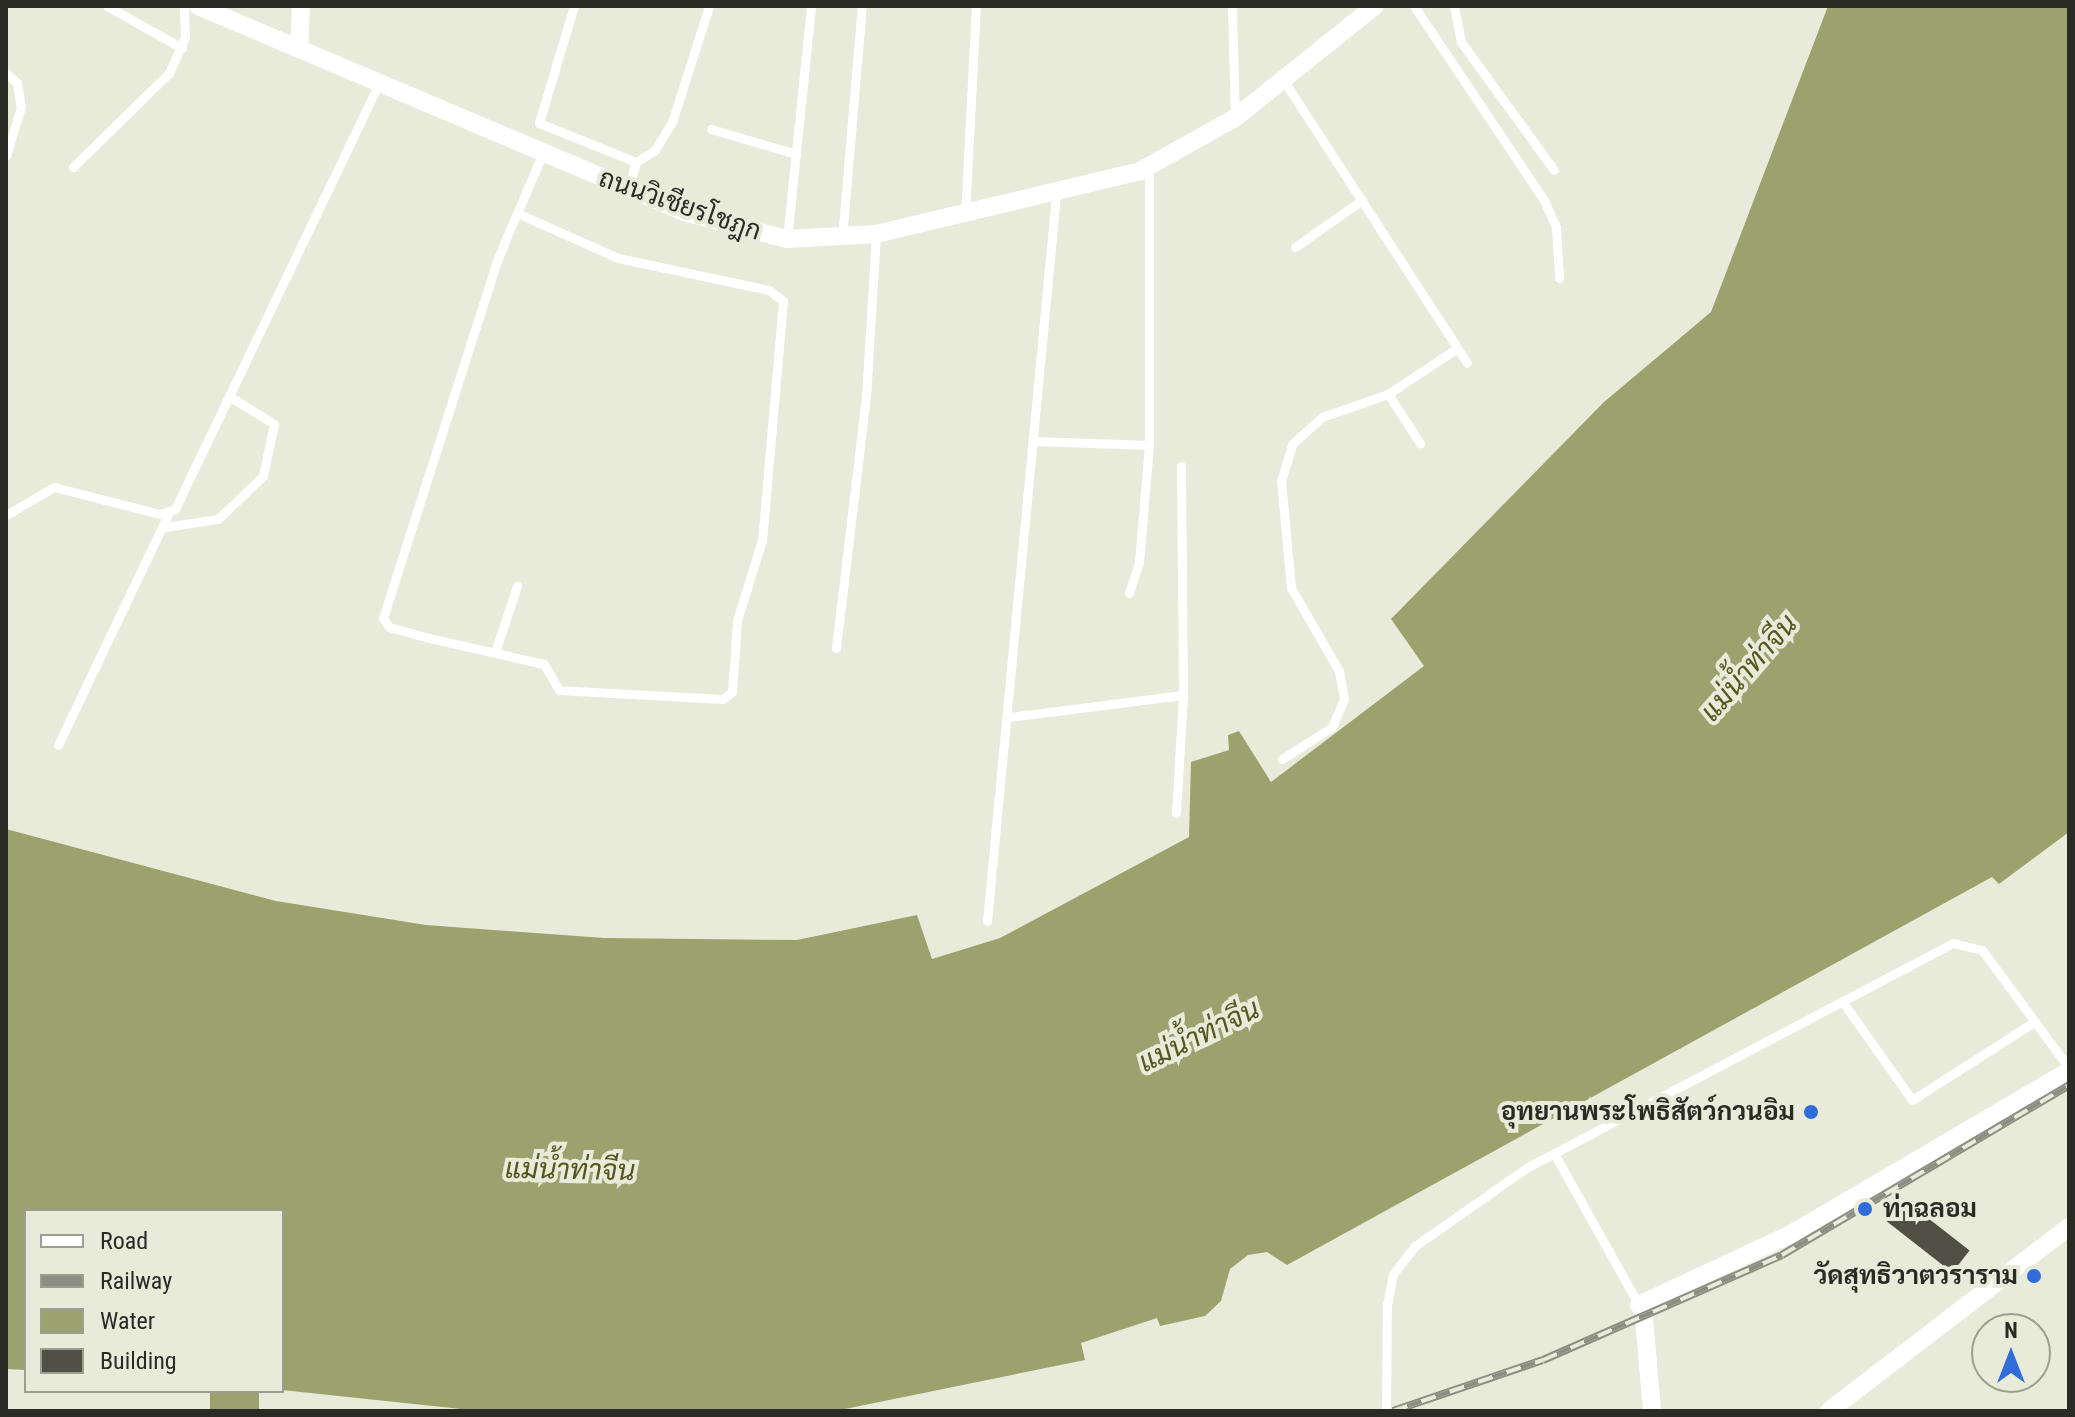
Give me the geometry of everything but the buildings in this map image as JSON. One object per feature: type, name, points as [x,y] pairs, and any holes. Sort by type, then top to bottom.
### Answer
[{"type":"street","name":"ถนนวิเชียรโชฎก","points":[[198,6],[542,155],[730,227],[787,239],[876,234],[1056,195],[1149,167],[1235,118],[1375,6]]},
{"type":"street","points":[[299,49],[301,6]]},
{"type":"street","points":[[1652,1411],[1642,1311],[1817,1220],[2069,1069]]},
{"type":"street","points":[[1829,1411],[2069,1227]]},
{"type":"lane","points":[[107,6],[182,48]]},
{"type":"lane","points":[[73,167],[155,91],[182,48],[184,6]]},
{"type":"lane","points":[[574,6],[539,123],[636,162]]},
{"type":"lane","points":[[628,189],[636,162],[655,150],[672,122],[709,6]]},
{"type":"lane","points":[[787,239],[811,6]]},
{"type":"lane","points":[[842,238],[862,6]]},
{"type":"lane","points":[[965,215],[976,6]]},
{"type":"lane","points":[[1232,6],[1235,118]]},
{"type":"lane","points":[[1414,6],[1544,200],[1556,227],[1559,278]]},
{"type":"lane","points":[[1454,6],[1461,42],[1554,170]]},
{"type":"lane","points":[[6,73],[17,83],[21,107],[6,156]]},
{"type":"lane","points":[[1284,81],[1467,363]]},
{"type":"lane","points":[[58,745],[165,527],[168,514],[186,497],[378,85]]},
{"type":"lane","points":[[711,129],[796,154]]},
{"type":"lane","points":[[517,213],[618,258],[769,290],[783,301],[784,322],[762,540],[737,621],[732,692],[723,699],[569,692],[553,687],[544,664],[389,627],[384,608],[517,213],[542,155]]},
{"type":"lane","points":[[1129,593],[1139,562],[1149,445],[1149,167]]},
{"type":"lane","points":[[987,921],[1036,441],[1056,195]]},
{"type":"lane","points":[[1295,247],[1362,200]]},
{"type":"lane","points":[[836,648],[866,397],[876,234]]},
{"type":"lane","points":[[1282,759],[1332,727],[1344,699],[1339,671],[1291,588],[1281,481],[1286,460],[1310,423],[1388,394],[1456,349]]},
{"type":"lane","points":[[1388,394],[1420,443]]},
{"type":"lane","points":[[165,527],[218,519],[263,476],[274,424],[232,398]]},
{"type":"lane","points":[[1036,441],[1149,445]]},
{"type":"lane","points":[[1176,813],[1183,695],[1181,466]]},
{"type":"lane","points":[[6,515],[54,487],[168,514]]},
{"type":"lane","points":[[495,652],[517,586]]},
{"type":"lane","points":[[1009,717],[1183,695]]},
{"type":"lane","points":[[1386,1411],[1393,1274],[1415,1246],[1555,1155],[1953,943],[1969,942],[1982,950],[2069,1069]]},
{"type":"lane","points":[[1842,1001],[1912,1100],[2034,1022]]},
{"type":"lane","points":[[1555,1155],[1642,1311]]},
{"type":"water","name":"แม่น้ำท่าจีน","points":[[1828,6],[2069,6],[2069,832],[1999,884],[1992,877],[1287,1265],[1267,1252],[1248,1255],[1230,1269],[1221,1301],[1205,1316],[1160,1326],[1157,1318],[1081,1343],[1085,1360],[835,1411],[480,1411],[284,1390],[284,1209],[24,1209],[24,1370],[6,1369],[6,829],[276,901],[426,925],[604,938],[797,940],[917,915],[932,959],[1000,938],[1189,837],[1191,762],[1229,750],[1228,735],[1239,731],[1271,782],[1424,666],[1391,619],[1604,402],[1711,312]]},
{"type":"water","points":[[210,1393],[259,1393],[259,1410],[210,1410]]},
{"type":"railway","points":[[1393,1411],[1543,1360],[1782,1255],[2069,1085]]},
{"type":"place","name":"อุทยานพระโพธิสัตว์กวนอิม","points":[[1811,1112]]},
{"type":"place","name":"ท่าฉลอม","points":[[1865,1209]]},
{"type":"place","name":"วัดสุทธิวาตวราราม","points":[[2034,1276]]}]
